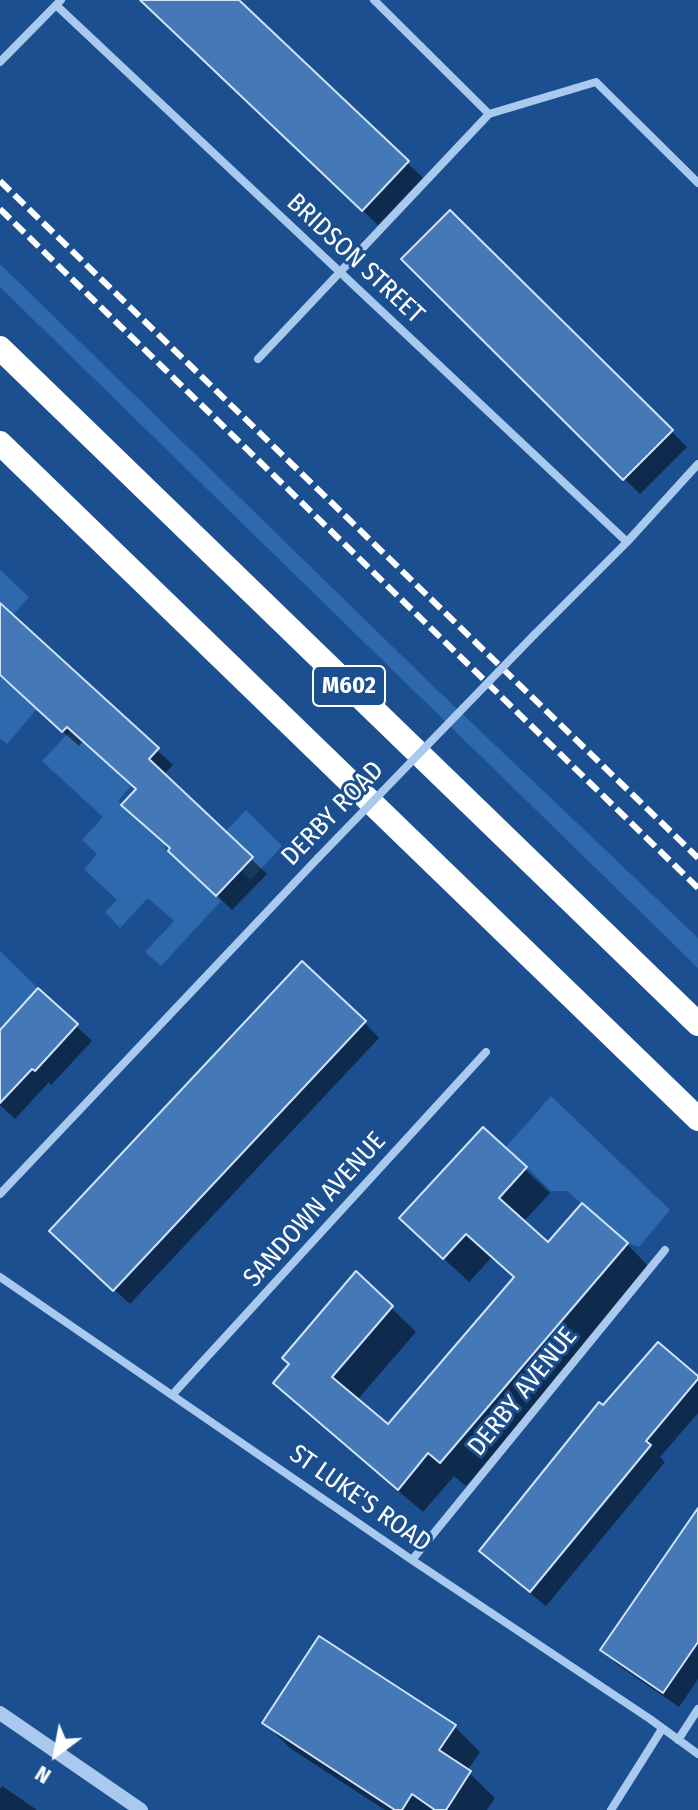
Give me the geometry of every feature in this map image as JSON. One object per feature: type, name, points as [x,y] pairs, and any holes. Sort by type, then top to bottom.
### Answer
[{"type":"highway","name":"M602","points":[[0,348],[698,1024]]},
{"type":"highway","name":"M602","points":[[0,443],[698,1119]]},
{"type":"street","points":[[374,0],[489,114]]},
{"type":"street","points":[[0,62],[59,3]]},
{"type":"street","name":"BRIDSON STREET","points":[[59,3],[627,542]]},
{"type":"street","points":[[258,359],[489,114],[596,82],[698,183]]},
{"type":"street","name":"DERBY ROAD","points":[[0,1194],[318,858],[627,542],[698,464]]},
{"type":"street","name":"SANDOWN AVENUE","points":[[173,1394],[486,1052]]},
{"type":"street","name":"DERBY AVENUE","points":[[412,1560],[665,1250]]},
{"type":"street","name":"ST LUKE'S ROAD","points":[[0,1277],[698,1754]]},
{"type":"street","points":[[678,1740],[698,1709]]},
{"type":"street","points":[[0,1713],[141,1810]]},
{"type":"street","points":[[611,1810],[662,1729]]},
{"type":"shaded area","points":[[0,264],[433,686],[698,938],[698,968],[0,287]]},
{"type":"shaded area","points":[[0,570],[29,597],[13,615],[0,603]]},
{"type":"shaded area","points":[[0,677],[37,709],[7,744],[0,738]]},
{"type":"shaded area","points":[[71,730],[131,786],[118,801],[221,901],[161,966],[145,952],[174,921],[148,898],[120,928],[105,912],[117,900],[84,869],[97,854],[82,840],[103,817],[42,761]]},
{"type":"shaded area","points":[[246,810],[282,846],[251,880],[240,870],[253,857],[226,831]]},
{"type":"shaded area","points":[[0,951],[38,988],[0,1030]]},
{"type":"shaded area","points":[[551,1096],[670,1210],[639,1247],[628,1243],[567,1191],[551,1191],[506,1147]]},
{"type":"building","points":[[140,0],[239,0],[409,161],[362,211]]},
{"type":"building","points":[[450,210],[673,430],[623,480],[401,259]]},
{"type":"building","points":[[0,603],[159,748],[149,759],[253,857],[216,896],[168,851],[170,848],[121,805],[136,789],[67,727],[62,732],[0,675]]},
{"type":"building","points":[[302,961],[366,1021],[113,1291],[49,1231]]},
{"type":"building","points":[[38,988],[78,1024],[35,1071],[32,1069],[0,1103],[0,1030]]},
{"type":"building","points":[[483,1127],[527,1167],[499,1198],[548,1242],[582,1203],[628,1243],[440,1463],[428,1453],[398,1490],[273,1383],[289,1364],[282,1358],[356,1271],[393,1306],[332,1377],[388,1424],[514,1277],[466,1234],[443,1259],[399,1218]]},
{"type":"building","points":[[658,1342],[698,1379],[646,1441],[651,1445],[530,1592],[479,1551],[599,1402],[603,1405]]},
{"type":"building","points":[[698,1508],[698,1642],[663,1693],[600,1650]]},
{"type":"building","points":[[319,1636],[456,1725],[439,1750],[471,1771],[446,1810],[435,1810],[412,1794],[402,1810],[395,1810],[262,1723]]},
{"type":"railway","points":[[0,181],[698,858]]},
{"type":"railway","points":[[0,209],[698,888]]}]
